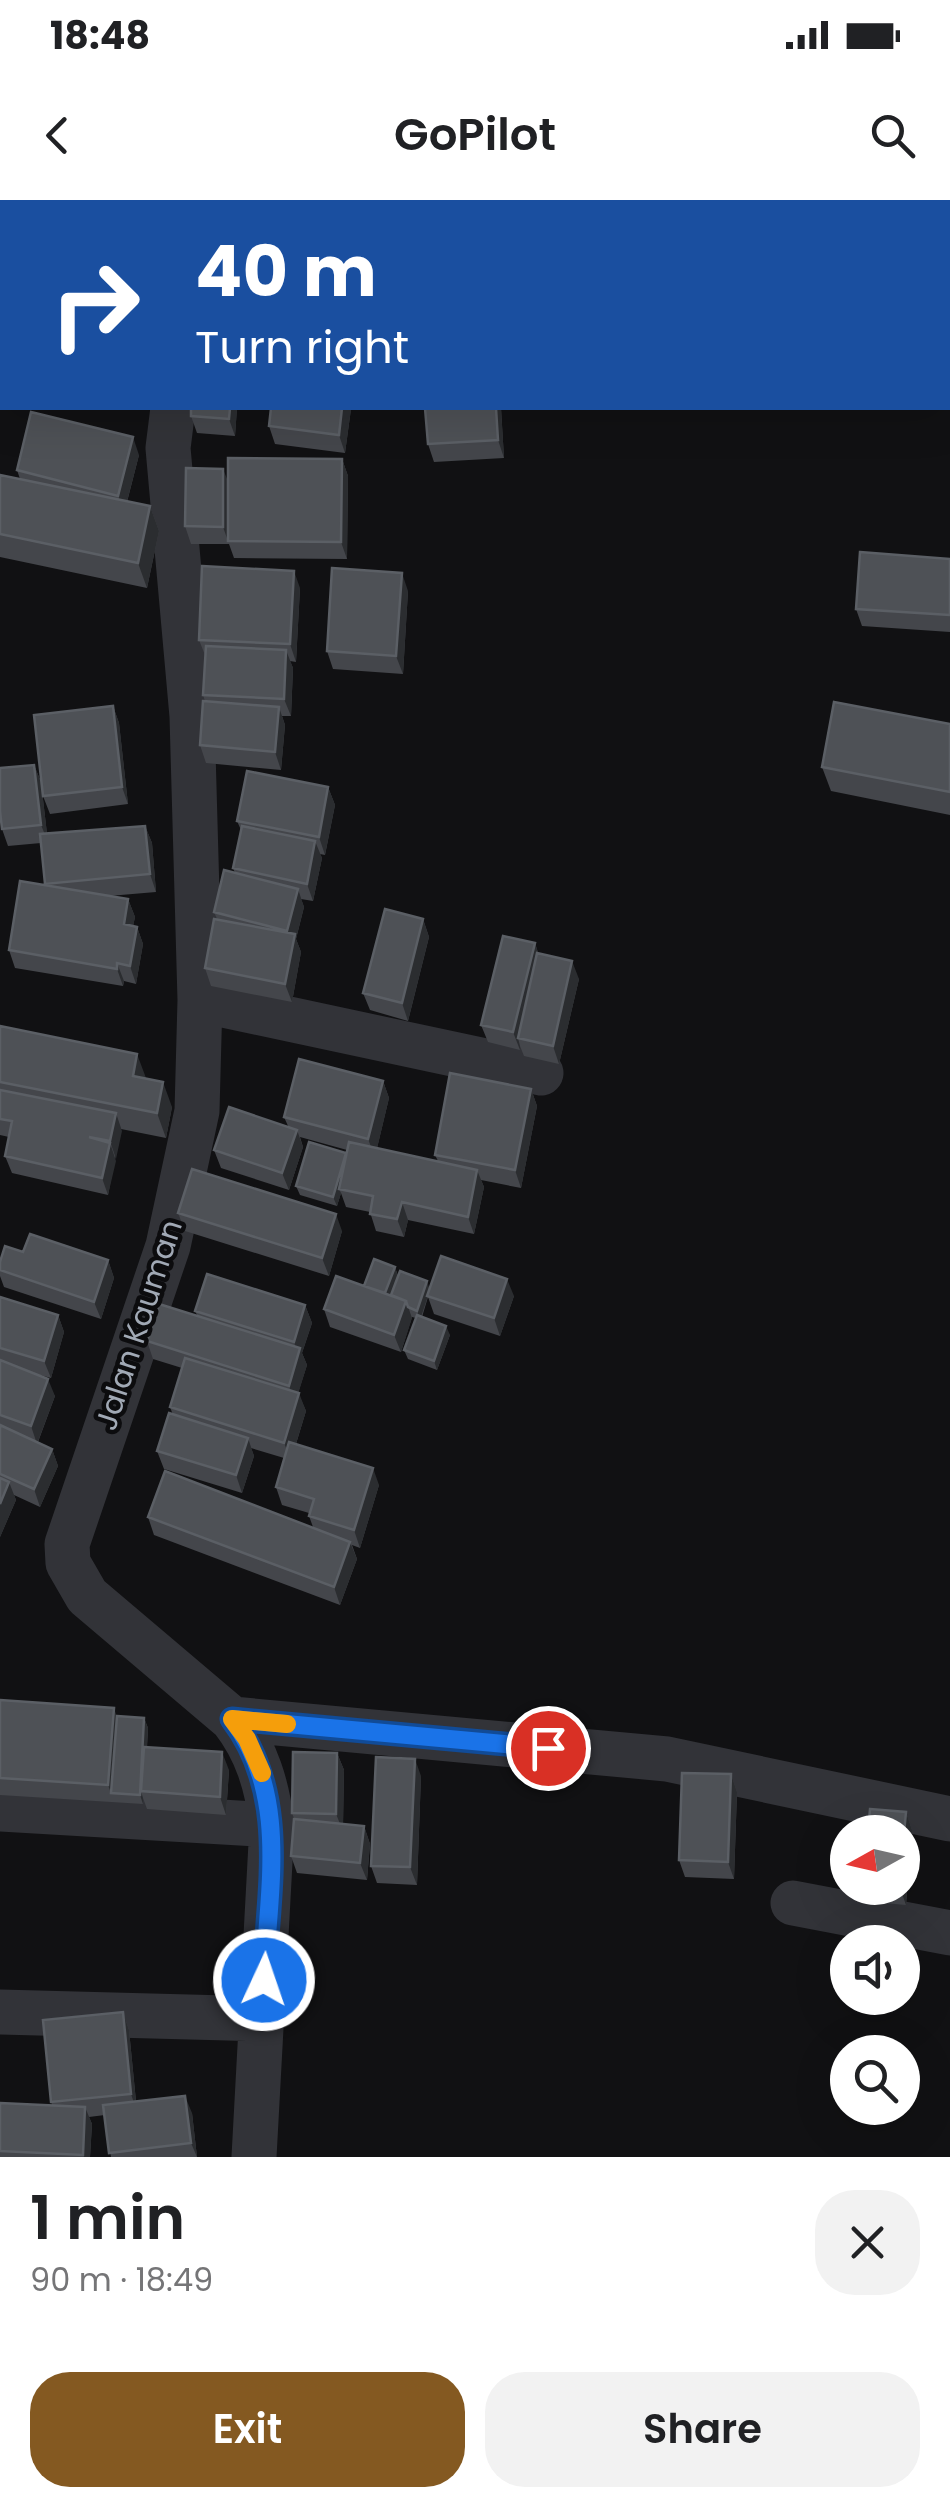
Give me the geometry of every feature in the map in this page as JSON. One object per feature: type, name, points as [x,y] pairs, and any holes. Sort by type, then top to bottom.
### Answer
[{"type":"street","name":"Jalan Kauman","points":[[172,410],[168,448],[192,716],[200,1000],[196,1110],[168,1246],[67,1544],[68,1563],[87,1596],[232,1719],[247,1739],[268,1792],[272,1825],[254,2157]]},
{"type":"street","points":[[200,1000],[540,1073]]},
{"type":"street","points":[[232,1719],[667,1759],[950,1819]]},
{"type":"street","points":[[0,1809],[272,1825]]},
{"type":"street","points":[[793,1903],[950,1934]]},
{"type":"street","points":[[0,2012],[262,2019]]},
{"type":"building","points":[[191,410],[230,410],[229,419],[191,416]]},
{"type":"building","points":[[271,410],[342,410],[339,435],[269,426]]},
{"type":"building","points":[[425,410],[496,410],[498,440],[428,444]]},
{"type":"building","points":[[31,412],[133,437],[118,496],[17,470]]},
{"type":"building","points":[[228,458],[342,459],[341,542],[228,541]]},
{"type":"building","points":[[186,468],[223,469],[223,527],[185,526]]},
{"type":"building","points":[[0,475],[150,506],[138,563],[0,534]]},
{"type":"building","points":[[860,552],[950,559],[950,615],[856,609]]},
{"type":"building","points":[[202,566],[294,571],[290,644],[199,640]]},
{"type":"building","points":[[332,568],[402,573],[396,656],[327,651]]},
{"type":"building","points":[[206,646],[286,650],[284,699],[203,695]]},
{"type":"building","points":[[203,701],[279,707],[275,752],[200,745]]},
{"type":"building","points":[[834,702],[950,724],[950,792],[822,767]]},
{"type":"building","points":[[113,706],[122,787],[43,796],[34,715]]},
{"type":"building","points":[[34,765],[41,825],[2,829],[0,768]]},
{"type":"building","points":[[247,771],[328,787],[319,837],[237,821]]},
{"type":"building","points":[[145,826],[150,874],[45,884],[40,834]]},
{"type":"building","points":[[242,826],[315,841],[307,884],[233,868]]},
{"type":"building","points":[[224,870],[298,889],[287,931],[214,912]]},
{"type":"building","points":[[20,881],[128,899],[124,924],[137,927],[130,966],[117,963],[117,969],[9,950]]},
{"type":"building","points":[[385,909],[423,919],[402,1003],[363,993]]},
{"type":"building","points":[[214,919],[295,934],[285,984],[205,968]]},
{"type":"building","points":[[503,936],[535,943],[513,1032],[481,1025]]},
{"type":"building","points":[[537,953],[572,961],[553,1046],[518,1038]]},
{"type":"building","points":[[0,1026],[137,1054],[133,1076],[163,1082],[157,1113],[0,1082]]},
{"type":"building","points":[[299,1059],[383,1081],[368,1139],[284,1117]]},
{"type":"building","points":[[450,1073],[531,1089],[515,1170],[435,1155]]},
{"type":"building","points":[[0,1090],[116,1113],[110,1141],[89,1137],[110,1143],[102,1178],[5,1156],[12,1121],[0,1119]]},
{"type":"building","points":[[229,1107],[297,1130],[282,1173],[214,1150]]},
{"type":"building","points":[[309,1142],[346,1153],[333,1197],[296,1186]]},
{"type":"building","points":[[349,1142],[477,1170],[468,1217],[402,1202],[397,1219],[370,1214],[373,1196],[339,1189]]},
{"type":"building","points":[[192,1169],[336,1214],[322,1258],[178,1213]]},
{"type":"building","points":[[30,1234],[108,1260],[94,1302],[0,1270],[5,1246],[23,1252]]},
{"type":"building","points":[[441,1256],[507,1279],[494,1318],[427,1296]]},
{"type":"building","points":[[374,1259],[395,1267],[385,1293],[364,1286]]},
{"type":"building","points":[[400,1271],[427,1281],[417,1311],[391,1295]]},
{"type":"building","points":[[207,1274],[305,1305],[294,1342],[195,1311]]},
{"type":"building","points":[[336,1276],[406,1301],[394,1335],[324,1309]]},
{"type":"building","points":[[0,1297],[58,1315],[44,1361],[0,1348]]},
{"type":"building","points":[[159,1304],[300,1348],[289,1386],[147,1341]]},
{"type":"building","points":[[417,1315],[446,1326],[434,1361],[404,1350]]},
{"type":"building","points":[[185,1358],[299,1393],[284,1443],[170,1407]]},
{"type":"building","points":[[0,1360],[48,1379],[31,1426],[0,1415]]},
{"type":"building","points":[[169,1413],[248,1438],[236,1475],[157,1451]]},
{"type":"building","points":[[0,1425],[52,1449],[34,1489],[0,1474]]},
{"type":"building","points":[[289,1442],[373,1468],[354,1530],[309,1516],[314,1499],[276,1487]]},
{"type":"building","points":[[165,1471],[350,1542],[334,1587],[148,1517]]},
{"type":"building","points":[[0,1478],[9,1482],[0,1504]]},
{"type":"building","points":[[0,1700],[114,1708],[108,1785],[0,1778]]},
{"type":"building","points":[[117,1716],[144,1718],[140,1795],[111,1793]]},
{"type":"building","points":[[144,1747],[222,1752],[220,1797],[141,1791]]},
{"type":"building","points":[[293,1752],[337,1753],[336,1814],[292,1813]]},
{"type":"building","points":[[376,1757],[415,1759],[410,1867],[371,1866]]},
{"type":"building","points":[[682,1773],[731,1774],[728,1862],[679,1860]]},
{"type":"building","points":[[870,1809],[906,1812],[906,1815],[869,1815]]},
{"type":"building","points":[[294,1819],[364,1826],[360,1863],[291,1856]]},
{"type":"building","points":[[123,2012],[131,2094],[51,2102],[43,2020]]},
{"type":"building","points":[[185,2096],[191,2143],[109,2153],[103,2105]]},
{"type":"building","points":[[0,2103],[85,2107],[83,2155],[0,2151]]},
{"type":"slow traffic","points":[[262,1773],[247,1739],[232,1719],[287,1724]]},
{"type":"route","points":[[264,1980],[272,1825],[268,1792],[247,1739],[232,1719],[548,1748]]}]
